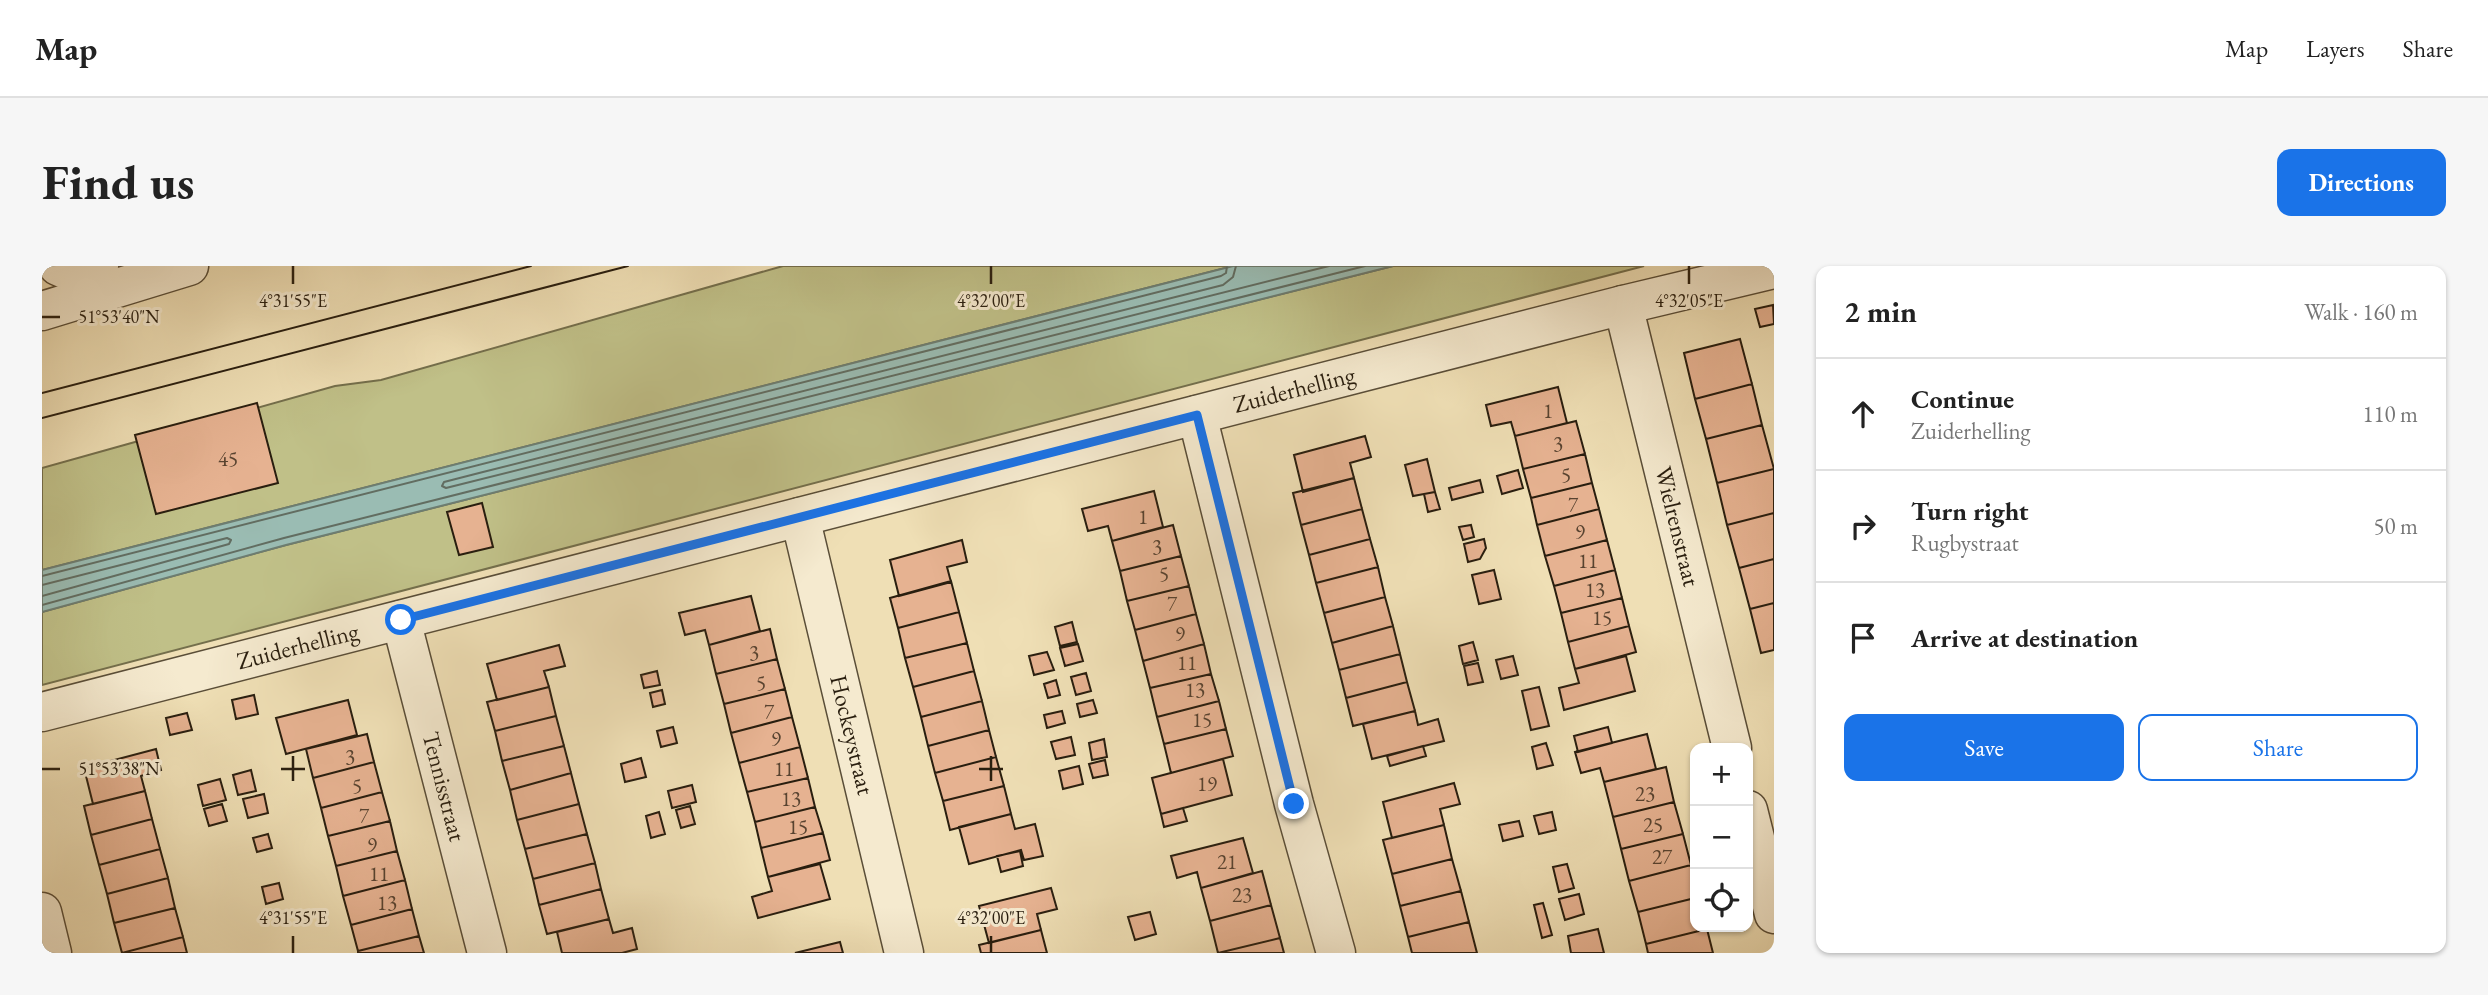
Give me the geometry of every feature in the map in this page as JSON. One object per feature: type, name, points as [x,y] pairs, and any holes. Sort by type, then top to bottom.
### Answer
[{"type":"street","points":[[58,266],[74,273],[99,266]]},
{"type":"street","points":[[42,312],[189,266]]},
{"type":"street","name":"Zuiderhelling","points":[[42,712],[1623,305],[1774,269]]},
{"type":"street","name":"Wielrenstraat","points":[[1623,305],[1731,743]]},
{"type":"street","points":[[1197,415],[1294,804],[1336,953]]},
{"type":"street","name":"Hockeystraat","points":[[800,517],[904,953]]},
{"type":"street","name":"Tennisstraat","points":[[401,620],[487,953]]},
{"type":"street","points":[[1753,830],[1774,914]]},
{"type":"street","points":[[42,912],[52,953]]},
{"type":"green space","points":[[783,266],[1233,266],[42,570],[42,468],[335,386],[381,380]]},
{"type":"green space","points":[[1393,266],[1644,266],[42,685],[42,612],[286,545]]},
{"type":"water","points":[[1233,266],[1393,266],[286,545],[42,612],[42,570]]},
{"type":"building","points":[[1773,305],[1774,324],[1760,327],[1755,309]]},
{"type":"building","points":[[1740,339],[1752,384],[1695,399],[1684,353]]},
{"type":"building","points":[[1752,384],[1762,425],[1706,439],[1695,399]]},
{"type":"building","points":[[1558,387],[1567,423],[1515,436],[1511,422],[1491,426],[1486,405]]},
{"type":"building","points":[[257,403],[278,483],[156,514],[135,435]]},
{"type":"building","points":[[1576,421],[1585,454],[1523,469],[1515,436]]},
{"type":"building","points":[[1762,425],[1774,469],[1717,483],[1706,439]]},
{"type":"building","points":[[1365,436],[1371,457],[1350,463],[1354,478],[1303,492],[1294,455]]},
{"type":"building","points":[[1585,454],[1592,483],[1531,498],[1523,469]]},
{"type":"building","points":[[1427,459],[1435,492],[1413,496],[1405,465]]},
{"type":"building","points":[[1774,469],[1774,513],[1727,525],[1717,483]]},
{"type":"building","points":[[1518,470],[1523,488],[1502,494],[1497,476]]},
{"type":"building","points":[[1354,478],[1362,509],[1301,525],[1293,493]]},
{"type":"building","points":[[1480,480],[1483,492],[1452,500],[1449,488]]},
{"type":"building","points":[[1592,483],[1599,509],[1537,525],[1531,498]]},
{"type":"building","points":[[1154,491],[1163,527],[1112,541],[1108,526],[1088,531],[1082,509]]},
{"type":"building","points":[[1435,492],[1440,509],[1428,512],[1424,494]]},
{"type":"building","points":[[482,503],[493,547],[459,555],[447,512]]},
{"type":"building","points":[[1362,509],[1370,539],[1309,555],[1301,525]]},
{"type":"building","points":[[1599,509],[1607,540],[1545,556],[1537,525]]},
{"type":"building","points":[[1774,513],[1774,559],[1739,568],[1727,525]]},
{"type":"building","points":[[1173,525],[1181,556],[1120,571],[1112,541]]},
{"type":"building","points":[[1471,525],[1474,537],[1463,540],[1459,527]]},
{"type":"building","points":[[1370,539],[1378,567],[1316,583],[1309,555]]},
{"type":"building","points":[[1484,539],[1486,548],[1480,559],[1468,562],[1464,544]]},
{"type":"building","points":[[962,540],[967,562],[947,567],[951,582],[899,596],[890,560]]},
{"type":"building","points":[[1607,540],[1615,570],[1554,586],[1545,556]]},
{"type":"building","points":[[1181,556],[1189,586],[1127,601],[1120,571]]},
{"type":"building","points":[[1774,559],[1774,603],[1750,609],[1739,568]]},
{"type":"building","points":[[1378,567],[1385,597],[1324,613],[1316,583]]},
{"type":"building","points":[[1494,570],[1501,599],[1479,604],[1472,575]]},
{"type":"building","points":[[1615,570],[1622,598],[1561,613],[1554,586]]},
{"type":"building","points":[[951,581],[959,612],[898,628],[890,598]]},
{"type":"building","points":[[1189,586],[1196,614],[1135,630],[1127,601]]},
{"type":"building","points":[[751,596],[760,631],[709,645],[705,630],[685,635],[679,613]]},
{"type":"building","points":[[1385,597],[1393,626],[1332,643],[1324,613]]},
{"type":"building","points":[[1622,598],[1629,626],[1568,642],[1561,613]]},
{"type":"building","points":[[1774,603],[1774,650],[1761,653],[1750,609]]},
{"type":"building","points":[[959,612],[967,643],[905,658],[898,628]]},
{"type":"building","points":[[1196,614],[1204,644],[1143,661],[1135,630]]},
{"type":"building","points":[[1072,622],[1077,642],[1060,646],[1055,627]]},
{"type":"building","points":[[1393,626],[1400,654],[1339,670],[1332,643]]},
{"type":"building","points":[[1629,626],[1636,652],[1575,669],[1568,642]]},
{"type":"building","points":[[770,629],[777,659],[716,674],[709,645]]},
{"type":"building","points":[[1473,642],[1478,660],[1463,664],[1459,646]]},
{"type":"building","points":[[967,643],[974,671],[913,687],[905,658]]},
{"type":"building","points":[[1078,644],[1083,661],[1065,666],[1060,648]]},
{"type":"building","points":[[1204,644],[1211,674],[1150,688],[1143,661]]},
{"type":"building","points":[[559,645],[565,666],[544,671],[549,687],[497,700],[487,664]]},
{"type":"building","points":[[1047,652],[1054,670],[1034,675],[1029,656]]},
{"type":"building","points":[[1400,654],[1407,682],[1346,698],[1339,670]]},
{"type":"building","points":[[1513,656],[1518,675],[1501,679],[1496,660]]},
{"type":"building","points":[[1626,656],[1635,691],[1564,710],[1559,688],[1579,683],[1575,669]]},
{"type":"building","points":[[777,659],[785,689],[724,704],[716,674]]},
{"type":"building","points":[[1478,663],[1483,682],[1468,685],[1464,666]]},
{"type":"building","points":[[657,671],[660,685],[644,688],[641,675]]},
{"type":"building","points":[[974,671],[982,701],[921,717],[913,687]]},
{"type":"building","points":[[1086,673],[1091,691],[1076,695],[1071,677]]},
{"type":"building","points":[[1211,674],[1219,701],[1157,717],[1150,688]]},
{"type":"building","points":[[1056,680],[1060,695],[1048,698],[1044,684]]},
{"type":"building","points":[[1407,682],[1415,711],[1353,726],[1346,698]]},
{"type":"building","points":[[549,687],[556,716],[495,731],[487,702]]},
{"type":"building","points":[[1539,687],[1549,726],[1531,730],[1522,691]]},
{"type":"building","points":[[785,689],[792,717],[731,733],[724,704]]},
{"type":"building","points":[[662,690],[665,704],[653,707],[650,693]]},
{"type":"building","points":[[254,695],[258,714],[236,719],[232,700]]},
{"type":"building","points":[[348,700],[357,735],[286,754],[276,718]]},
{"type":"building","points":[[1093,700],[1097,713],[1080,717],[1077,704]]},
{"type":"building","points":[[982,701],[989,730],[928,746],[921,717]]},
{"type":"building","points":[[1219,701],[1226,729],[1164,744],[1157,717]]},
{"type":"building","points":[[1062,711],[1065,723],[1047,728],[1044,715]]},
{"type":"building","points":[[1415,711],[1418,725],[1438,719],[1444,741],[1372,759],[1363,724]]},
{"type":"building","points":[[187,713],[192,730],[170,735],[166,718]]},
{"type":"building","points":[[556,716],[564,746],[502,761],[495,731]]},
{"type":"building","points":[[792,717],[800,747],[739,763],[731,733]]},
{"type":"building","points":[[673,727],[677,743],[661,747],[657,731]]},
{"type":"building","points":[[1608,727],[1612,743],[1578,752],[1574,736]]},
{"type":"building","points":[[1226,729],[1233,756],[1171,773],[1164,744]]},
{"type":"building","points":[[989,730],[996,757],[935,773],[928,746]]},
{"type":"building","points":[[367,734],[374,762],[313,778],[306,749]]},
{"type":"building","points":[[1647,734],[1656,769],[1604,782],[1600,768],[1581,773],[1575,752]]},
{"type":"building","points":[[1071,737],[1075,755],[1056,759],[1051,742]]},
{"type":"building","points":[[1104,739],[1107,757],[1092,760],[1089,743]]},
{"type":"building","points":[[1546,743],[1553,765],[1537,769],[1532,747]]},
{"type":"building","points":[[564,746],[571,773],[510,790],[502,761]]},
{"type":"building","points":[[1423,746],[1426,756],[1390,766],[1387,756]]},
{"type":"building","points":[[800,747],[808,778],[747,792],[739,763]]},
{"type":"building","points":[[156,749],[161,770],[141,776],[145,791],[93,804],[84,768]]},
{"type":"building","points":[[996,757],[1004,786],[943,801],[935,773]]},
{"type":"building","points":[[641,758],[646,777],[625,782],[621,764]]},
{"type":"building","points":[[1223,759],[1232,795],[1161,814],[1152,778]]},
{"type":"building","points":[[1105,760],[1108,775],[1093,778],[1089,764]]},
{"type":"building","points":[[374,762],[382,792],[321,808],[313,778]]},
{"type":"building","points":[[1079,766],[1083,784],[1063,789],[1059,771]]},
{"type":"building","points":[[1666,767],[1674,802],[1613,817],[1604,782]]},
{"type":"building","points":[[251,770],[256,791],[238,795],[233,775]]},
{"type":"building","points":[[571,773],[579,804],[517,820],[510,790]]},
{"type":"building","points":[[808,778],[815,807],[755,822],[747,792]]},
{"type":"building","points":[[220,779],[226,800],[203,806],[198,785]]},
{"type":"building","points":[[1454,783],[1460,804],[1440,809],[1444,825],[1392,838],[1383,802]]},
{"type":"building","points":[[692,785],[696,802],[672,808],[668,791]]},
{"type":"building","points":[[1004,786],[1011,814],[950,830],[943,801]]},
{"type":"building","points":[[145,791],[152,819],[91,835],[84,806]]},
{"type":"building","points":[[382,792],[390,821],[328,836],[321,808]]},
{"type":"building","points":[[264,794],[268,813],[248,818],[243,799]]},
{"type":"building","points":[[1674,802],[1683,834],[1621,849],[1613,817]]},
{"type":"building","points":[[222,804],[227,821],[209,826],[204,809]]},
{"type":"building","points":[[579,804],[587,834],[525,849],[517,820]]},
{"type":"building","points":[[690,806],[695,824],[681,828],[676,810]]},
{"type":"building","points":[[815,807],[823,833],[761,848],[755,822]]},
{"type":"building","points":[[1183,808],[1187,821],[1164,827],[1161,814]]},
{"type":"building","points":[[659,812],[665,834],[651,838],[646,816]]},
{"type":"building","points":[[1552,812],[1556,830],[1539,834],[1534,816]]},
{"type":"building","points":[[1011,814],[1015,829],[1035,824],[1043,856],[1024,860],[1021,850],[969,864],[959,827]]},
{"type":"building","points":[[152,819],[160,849],[99,865],[91,835]]},
{"type":"building","points":[[390,821],[397,851],[336,866],[328,836]]},
{"type":"building","points":[[1519,821],[1523,836],[1503,841],[1499,825]]},
{"type":"building","points":[[1444,825],[1452,859],[1392,874],[1383,840]]},
{"type":"building","points":[[823,833],[830,860],[768,877],[761,848]]},
{"type":"building","points":[[268,834],[272,848],[257,852],[253,838]]},
{"type":"building","points":[[587,834],[595,863],[533,879],[525,849]]},
{"type":"building","points":[[1683,834],[1690,865],[1629,881],[1621,849]]},
{"type":"building","points":[[1243,838],[1253,873],[1201,888],[1197,872],[1177,878],[1171,856]]},
{"type":"building","points":[[160,849],[168,878],[107,894],[99,865]]},
{"type":"building","points":[[397,851],[405,880],[343,896],[336,866]]},
{"type":"building","points":[[1020,851],[1023,866],[1001,872],[997,856]]},
{"type":"building","points":[[1452,859],[1461,891],[1400,906],[1392,874]]},
{"type":"building","points":[[595,863],[601,889],[539,905],[533,879]]},
{"type":"building","points":[[820,864],[830,899],[758,918],[752,897],[772,891],[768,877]]},
{"type":"building","points":[[1567,864],[1574,888],[1559,892],[1553,867]]},
{"type":"building","points":[[1690,865],[1690,899],[1638,912],[1629,881]]},
{"type":"building","points":[[1262,871],[1271,905],[1210,921],[1201,888]]},
{"type":"building","points":[[168,878],[175,908],[114,923],[107,894]]},
{"type":"building","points":[[405,880],[412,909],[351,925],[343,896]]},
{"type":"building","points":[[279,883],[283,899],[266,904],[262,887]]},
{"type":"building","points":[[1051,888],[1057,909],[1037,914],[1041,930],[989,943],[979,906]]},
{"type":"building","points":[[601,889],[609,919],[547,934],[539,905]]},
{"type":"building","points":[[1461,891],[1469,922],[1408,937],[1400,906]]},
{"type":"building","points":[[1579,894],[1584,914],[1565,920],[1559,899]]},
{"type":"building","points":[[1690,899],[1690,932],[1695,932],[1646,944],[1638,912]]},
{"type":"building","points":[[1543,903],[1552,935],[1542,938],[1534,905]]},
{"type":"building","points":[[1271,905],[1280,938],[1218,953],[1210,921]]},
{"type":"building","points":[[175,908],[183,937],[122,953],[114,923]]},
{"type":"building","points":[[412,909],[419,936],[358,951],[351,925]]},
{"type":"building","points":[[1150,912],[1156,934],[1135,940],[1128,917]]},
{"type":"building","points":[[609,919],[613,933],[632,928],[637,949],[622,953],[562,953],[557,932]]},
{"type":"building","points":[[1469,922],[1477,953],[1412,953],[1408,937]]},
{"type":"building","points":[[1598,929],[1604,953],[1571,953],[1568,936]]},
{"type":"building","points":[[1041,930],[1047,953],[981,953],[979,945]]},
{"type":"building","points":[[1695,932],[1708,932],[1713,953],[1648,953],[1646,944]]},
{"type":"building","points":[[419,936],[424,953],[358,953],[358,951]]},
{"type":"building","points":[[183,937],[187,953],[122,953]]},
{"type":"building","points":[[1280,938],[1284,953],[1218,953]]},
{"type":"building","points":[[840,942],[843,953],[795,953]]},
{"type":"tram line","points":[[42,393],[531,266]]},
{"type":"tram line","points":[[42,418],[628,266]]},
{"type":"route","points":[[401,620],[1197,415],[1294,804]]}]
